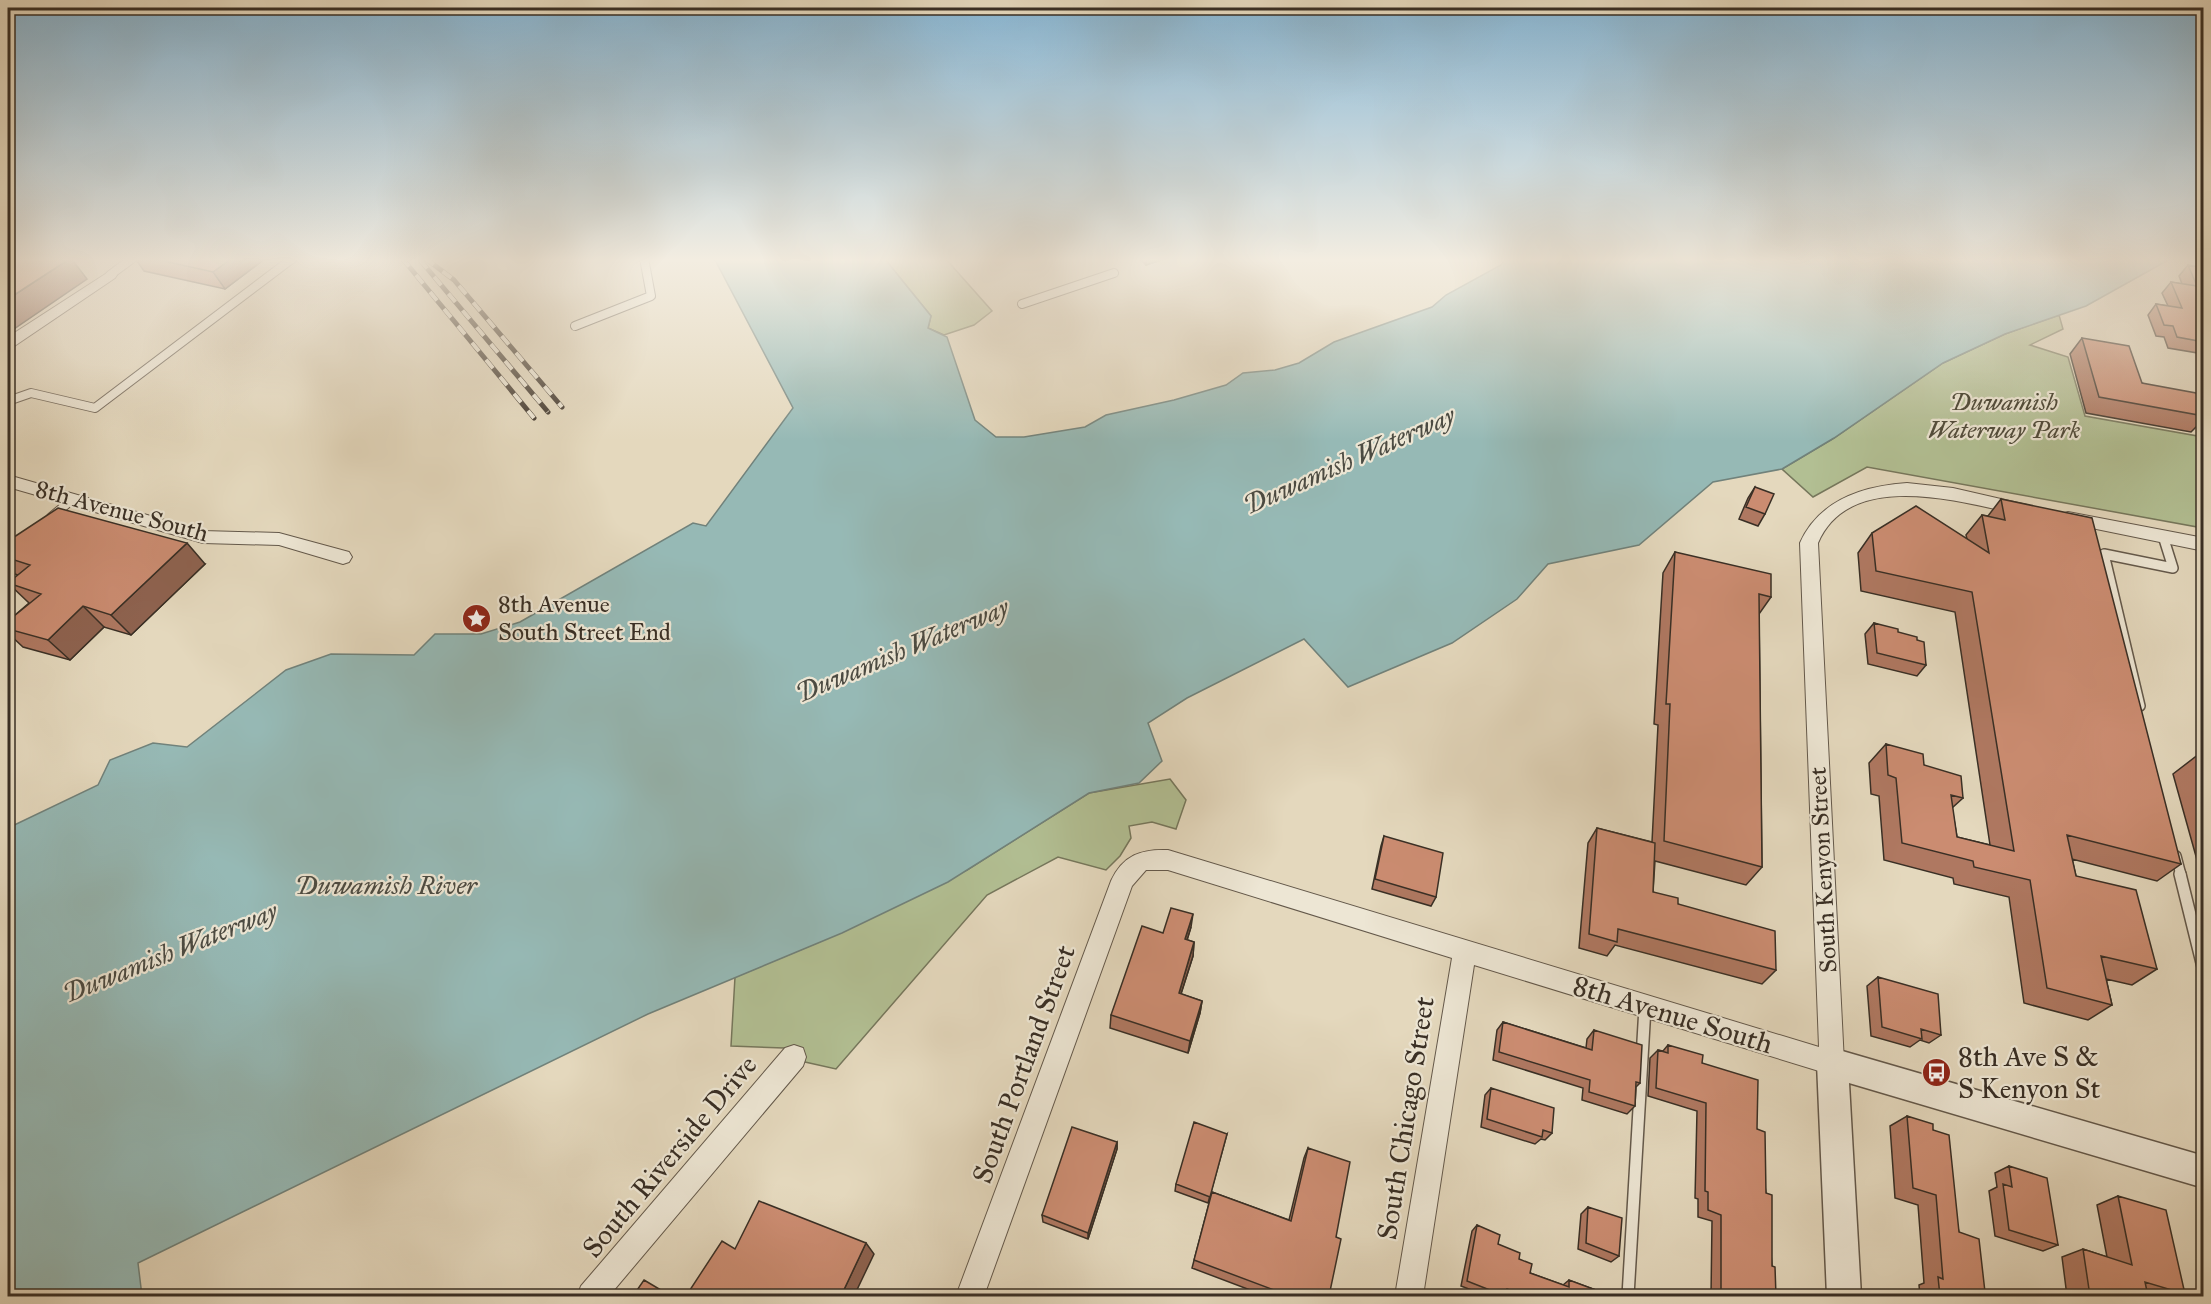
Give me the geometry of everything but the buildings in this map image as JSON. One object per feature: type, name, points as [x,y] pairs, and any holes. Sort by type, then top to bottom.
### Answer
[{"type":"street","points":[[8,344],[45,319]]},
{"type":"street","name":"8th Avenue South","points":[[8,481],[203,537],[279,538],[343,557]]},
{"type":"street","name":"South Kenyon Street","points":[[1844,1296],[1809,543],[1821,521],[1835,510],[1853,499],[1886,488],[1921,489],[2163,536]]},
{"type":"street","points":[[2163,536],[2204,544]]},
{"type":"street","name":"8th Avenue South","points":[[1143,859],[1168,860],[1832,1063],[2204,1172]]},
{"type":"street","name":"South Portland Street","points":[[970,1296],[1122,881],[1130,867],[1143,859]]},
{"type":"street","name":"South Chicago Street","points":[[1409,1296],[1465,950]]},
{"type":"street","name":"South Riverside Drive","points":[[591,1296],[794,1057]]},
{"type":"lane","points":[[8,401],[31,393],[95,408],[213,319]]},
{"type":"lane","points":[[575,326],[593,319]]},
{"type":"lane","points":[[8,409],[31,393]]},
{"type":"lane","points":[[45,522],[73,499]]},
{"type":"lane","points":[[2143,716],[2104,554],[2173,568],[2163,536]]},
{"type":"lane","points":[[2173,844],[2204,971]]},
{"type":"lane","points":[[1628,1296],[1645,1005]]},
{"type":"green space","points":[[930,319],[982,319],[974,325],[944,335],[928,328]]},
{"type":"green space","name":"Duwamish Waterway Park","points":[[2048,319],[2060,319],[2063,329],[2030,345],[2068,357],[2085,416],[2203,437],[2203,528],[1867,467],[1813,497],[1782,469],[1834,438],[1943,363],[2005,334]]},
{"type":"green space","points":[[1170,779],[1186,800],[1176,829],[1152,822],[1129,826],[1131,838],[1120,856],[1106,870],[1058,857],[987,895],[836,1069],[805,1062],[784,1048],[731,1046],[735,977],[819,942],[967,870],[1089,793]]},
{"type":"water","name":"Duwamish River","points":[[746,319],[930,319],[928,328],[947,337],[975,420],[996,437],[1024,437],[1085,427],[1106,415],[1174,400],[1226,385],[1243,373],[1275,370],[1299,363],[1334,342],[1399,319],[2049,319],[2005,334],[1943,363],[1834,438],[1782,469],[1713,482],[1639,545],[1548,564],[1517,599],[1452,643],[1348,687],[1304,639],[1187,698],[1148,723],[1162,761],[1139,783],[1089,793],[948,882],[842,933],[648,1014],[138,1263],[142,1296],[8,1296],[8,828],[98,785],[110,760],[153,743],[187,747],[286,670],[331,654],[414,655],[435,634],[481,634],[520,622],[693,523],[706,526],[793,408]]},
{"type":"railway","points":[[452,319],[534,418]]},
{"type":"railway","points":[[470,319],[548,412]]},
{"type":"railway","points":[[487,319],[562,407]]},
{"type":"place","name":"8th Avenue South Street End","points":[[477,618]]},
{"type":"place","name":"8th Ave S & S Kenyon St","points":[[1937,1072]]},
{"type":"water label","name":"Duwamish Waterway","points":[[1349,460]]},
{"type":"water label","name":"Duwamish Waterway","points":[[902,650]]},
{"type":"water label","name":"Duwamish Waterway","points":[[170,952]]}]
